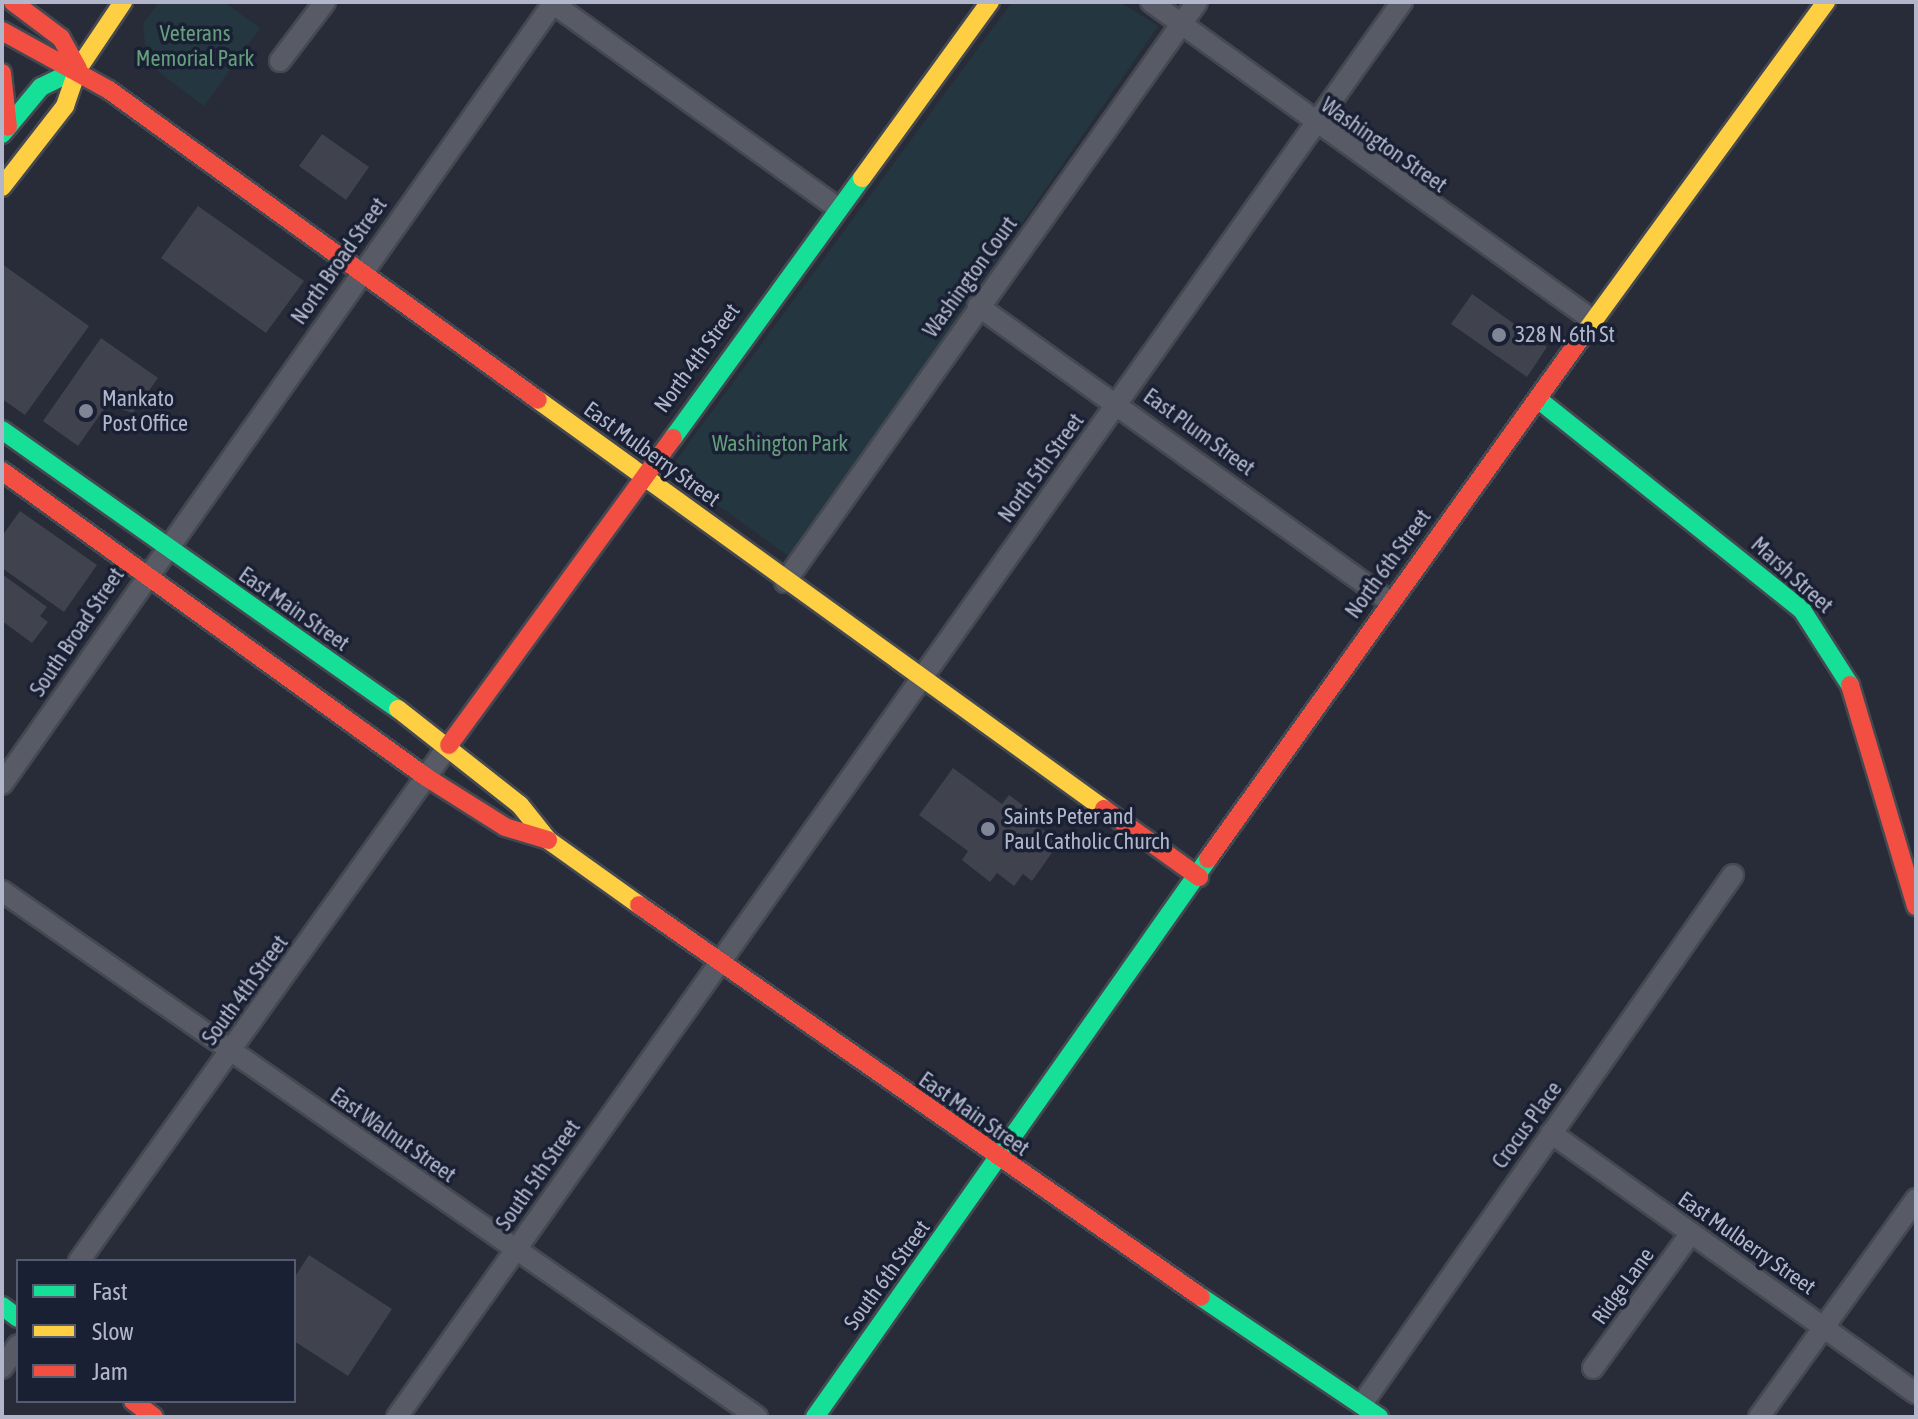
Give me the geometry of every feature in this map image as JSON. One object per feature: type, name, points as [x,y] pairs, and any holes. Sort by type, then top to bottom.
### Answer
[{"type":"street","points":[[13,2],[61,38],[78,69]]},
{"type":"street","points":[[2,187],[65,106],[78,69],[123,2]]},
{"type":"street","points":[[280,61],[325,2]]},
{"type":"street","points":[[553,2],[836,207]]},
{"type":"street","name":"North Broad Street","points":[[164,548],[553,2]]},
{"type":"street","name":"North 4th Street","points":[[449,745],[836,207],[990,2]]},
{"type":"street","name":"Washington Street","points":[[1151,2],[1313,126],[1594,321]]},
{"type":"street","name":"Washington Court","points":[[785,582],[978,306],[1197,2]]},
{"type":"street","name":"North 5th Street","points":[[718,960],[1402,2]]},
{"type":"street","name":"North 6th Street","points":[[998,1161],[1389,601],[1539,400],[1826,2]]},
{"type":"street","points":[[2,31],[54,64],[78,69]]},
{"type":"street","points":[[5,130],[41,87],[78,69]]},
{"type":"street","name":"East Mulberry Street","points":[[78,69],[362,270],[918,680],[1199,877]]},
{"type":"street","points":[[2,73],[5,130]]},
{"type":"street","name":"East Plum Street","points":[[978,306],[1118,402],[1389,601]]},
{"type":"street","name":"Marsh Street","points":[[1539,400],[1791,601],[1827,641],[1863,709],[1895,853],[1916,906]]},
{"type":"street","name":"East Main Street","points":[[2,430],[164,548],[449,745],[520,805],[548,840],[998,1161],[1370,1411]]},
{"type":"street","name":"East Main Street","points":[[2,471],[426,777],[505,827],[548,840]]},
{"type":"street","name":"South Broad Street","points":[[2,784],[164,548]]},
{"type":"street","name":"South 4th Street","points":[[80,1259],[449,745]]},
{"type":"street","name":"Crocus Place","points":[[1370,1411],[1551,1133],[1733,875]]},
{"type":"street","name":"East Walnut Street","points":[[2,891],[757,1417]]},
{"type":"street","name":"South 5th Street","points":[[397,1417],[718,960]]},
{"type":"street","name":"East Mulberry Street","points":[[1551,1133],[1916,1393]]},
{"type":"street","name":"South 6th Street","points":[[815,1417],[998,1161]]},
{"type":"street","points":[[1759,1417],[1916,1199]]},
{"type":"street","name":"Ridge Lane","points":[[1593,1368],[1691,1233]]},
{"type":"street","points":[[2,1368],[16,1348]]},
{"type":"street","points":[[136,1403],[154,1417]]},
{"type":"green space","name":"Veterans Memorial Park","points":[[159,2],[224,2],[260,28],[204,106],[147,63],[143,24]]},
{"type":"green space","name":"Washington Park","points":[[1012,2],[1120,2],[1158,26],[791,558],[669,470]]},
{"type":"building","points":[[322,134],[369,167],[346,200],[299,166]]},
{"type":"building","points":[[198,206],[304,281],[266,333],[161,258]]},
{"type":"building","points":[[2,264],[89,326],[25,415],[2,399]]},
{"type":"building","name":"328 N. 6th St","points":[[1472,294],[1547,347],[1527,377],[1451,324]]},
{"type":"building","points":[[101,338],[158,378],[133,413],[107,405],[78,446],[43,421]]},
{"type":"building","points":[[20,511],[97,565],[64,612],[2,568],[2,536]]},
{"type":"building","points":[[2,574],[47,607],[40,616],[48,622],[32,643],[2,621]]},
{"type":"building","name":"Saints Peter and Paul Catholic Church","points":[[953,768],[1002,804],[1009,795],[1037,816],[1032,824],[1061,840],[1032,881],[1023,874],[1014,886],[997,873],[990,882],[962,860],[968,851],[919,815]]},
{"type":"building","points":[[309,1255],[392,1309],[348,1376],[296,1342],[296,1275]]},
{"type":"traffic: fast","points":[[2,134],[41,87],[78,69]]},
{"type":"traffic: fast","points":[[673,438],[862,178]]},
{"type":"traffic: fast","points":[[1539,400],[1802,610],[1850,685]]},
{"type":"traffic: fast","points":[[2,430],[398,709]]},
{"type":"traffic: fast","points":[[815,1417],[1208,859]]},
{"type":"traffic: fast","points":[[1201,1297],[1379,1417]]},
{"type":"traffic: fast","points":[[2,1306],[16,1316]]},
{"type":"traffic: slow","points":[[2,187],[65,106],[78,69],[123,2]]},
{"type":"traffic: slow","points":[[862,178],[990,2]]},
{"type":"traffic: slow","points":[[1578,342],[1826,2]]},
{"type":"traffic: slow","points":[[538,400],[1104,809]]},
{"type":"traffic: slow","points":[[398,709],[520,805],[548,840],[639,905]]},
{"type":"traffic: jam","points":[[13,2],[61,38],[78,69]]},
{"type":"traffic: jam","points":[[2,31],[109,90],[538,400]]},
{"type":"traffic: jam","points":[[2,73],[8,127]]},
{"type":"traffic: jam","points":[[1208,859],[1578,342]]},
{"type":"traffic: jam","points":[[449,745],[673,438]]},
{"type":"traffic: jam","points":[[2,471],[426,777],[505,827],[548,840]]},
{"type":"traffic: jam","points":[[1850,685],[1916,906]]},
{"type":"traffic: jam","points":[[1104,809],[1199,877]]},
{"type":"traffic: jam","points":[[639,905],[1201,1297]]},
{"type":"traffic: jam","points":[[136,1403],[154,1417]]},
{"type":"place","name":"328 N. 6th St","points":[[1499,335]]},
{"type":"place","name":"Mankato Post Office","points":[[86,411]]},
{"type":"place","name":"Saints Peter and Paul Catholic Church","points":[[988,829]]}]
